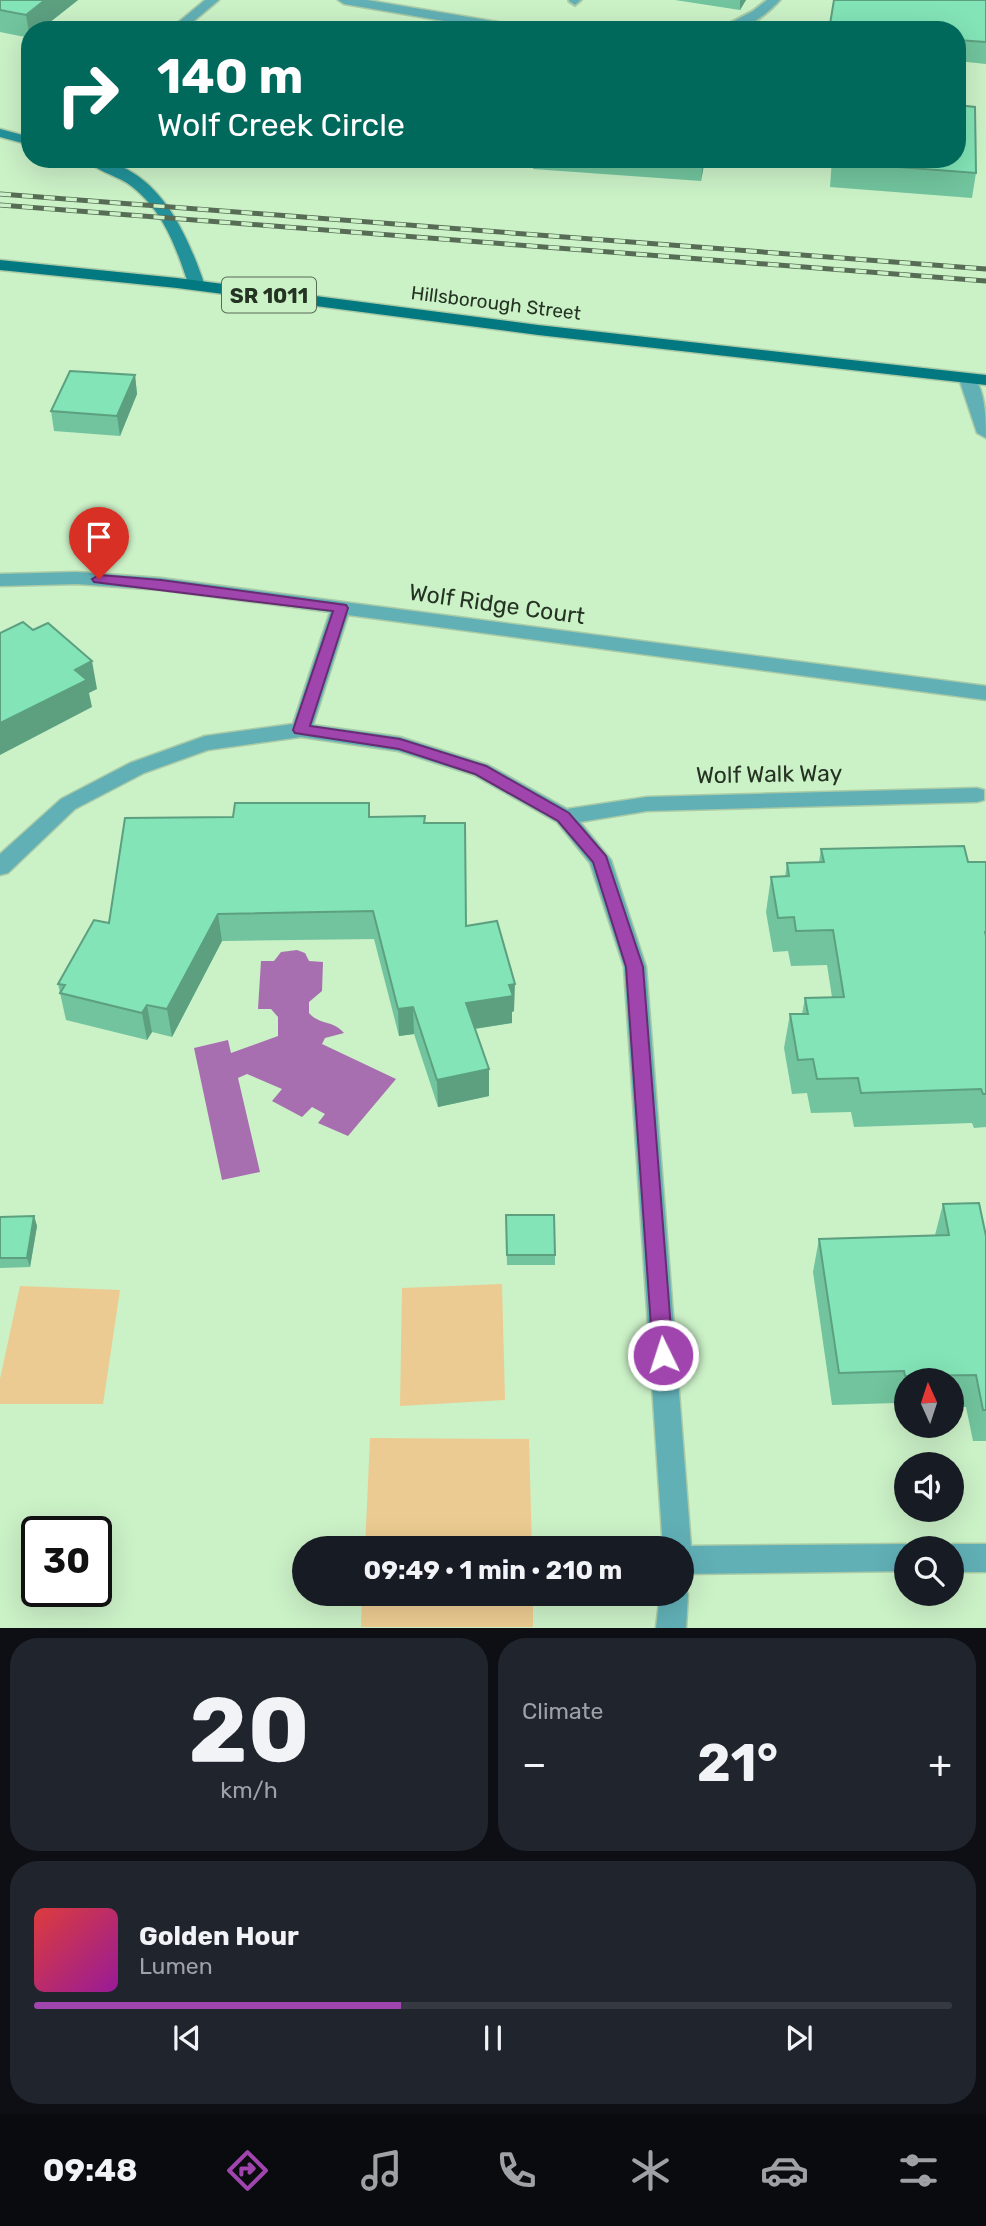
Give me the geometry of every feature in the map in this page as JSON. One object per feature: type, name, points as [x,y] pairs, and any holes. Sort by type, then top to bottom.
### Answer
[{"type":"main road","name":"Hillsborough Street","points":[[0,266],[197,286],[538,330],[986,380]]},
{"type":"street","points":[[186,21],[213,0]]},
{"type":"street","points":[[344,0],[469,21]]},
{"type":"street","points":[[0,133],[21,139]]},
{"type":"street","points":[[109,168],[138,182],[162,206],[186,251],[197,286]]},
{"type":"street","points":[[967,379],[986,433]]},
{"type":"street","name":"Wolf Ridge Court","points":[[0,580],[122,580],[986,693]]},
{"type":"street","points":[[301,730],[341,608]]},
{"type":"street","points":[[0,867],[68,804],[137,768],[205,743],[301,730],[400,744],[481,770],[564,817],[600,860],[635,967],[676,1536]]},
{"type":"street","name":"Wolf Walk Way","points":[[564,817],[647,804],[977,795]]},
{"type":"street","points":[[694,1560],[894,1558]]},
{"type":"street","points":[[964,1558],[986,1558]]},
{"type":"street","points":[[671,1628],[673,1606]]},
{"type":"lane","points":[[744,21],[774,0]]},
{"type":"shaded area","points":[[297,950],[305,953],[309,961],[323,962],[322,991],[309,1002],[309,1013],[344,1033],[325,1038],[322,1044],[396,1079],[348,1136],[318,1123],[325,1114],[312,1107],[302,1117],[272,1101],[282,1089],[247,1074],[238,1078],[260,1172],[222,1180],[194,1048],[228,1040],[231,1053],[278,1036],[278,1017],[271,1009],[258,1009],[261,961],[274,961],[281,952]]},
{"type":"shaded area","points":[[502,1284],[505,1400],[400,1406],[402,1288]]},
{"type":"shaded area","points":[[20,1286],[120,1290],[103,1404],[0,1404],[0,1379]]},
{"type":"shaded area","points":[[370,1438],[529,1439],[532,1536],[366,1536]]},
{"type":"shaded area","points":[[362,1606],[533,1606],[533,1627],[361,1627]]},
{"type":"building","points":[[0,0],[45,0],[26,15],[0,10]]},
{"type":"building","points":[[834,0],[986,0],[986,42],[966,41],[966,21],[830,21]]},
{"type":"building","points":[[966,106],[975,107],[976,173],[911,168],[966,168]]},
{"type":"building","points":[[70,371],[135,375],[117,416],[51,411]]},
{"type":"building","points":[[23,622],[33,630],[48,623],[92,661],[75,670],[87,680],[0,723],[0,633]]},
{"type":"building","points":[[235,803],[369,803],[369,817],[425,816],[424,823],[465,823],[466,926],[497,921],[515,984],[509,985],[513,996],[466,1003],[489,1069],[437,1080],[413,1007],[398,1009],[373,911],[218,914],[167,1009],[147,1005],[142,1013],[60,993],[65,985],[58,984],[94,920],[109,923],[125,818],[233,817]]},
{"type":"building","points":[[964,846],[968,862],[986,862],[986,1094],[983,1094],[981,1089],[861,1093],[858,1078],[817,1079],[813,1059],[798,1060],[790,1014],[808,1014],[805,998],[844,997],[833,930],[796,931],[794,917],[778,918],[771,877],[789,876],[787,863],[824,862],[821,849]]},
{"type":"building","points":[[979,1203],[986,1236],[986,1410],[983,1410],[976,1375],[964,1375],[964,1368],[894,1368],[894,1371],[839,1373],[819,1239],[949,1235],[943,1204]]},
{"type":"building","points":[[506,1215],[554,1215],[555,1255],[507,1255]]},
{"type":"building","points":[[34,1216],[27,1258],[0,1258],[0,1217]]},
{"type":"railway","points":[[0,194],[986,269]]},
{"type":"railway","points":[[0,205],[986,281]]},
{"type":"route","points":[[99,579],[161,584],[341,608],[301,730],[400,744],[481,770],[564,817],[600,860],[635,967],[663,1355]]}]
